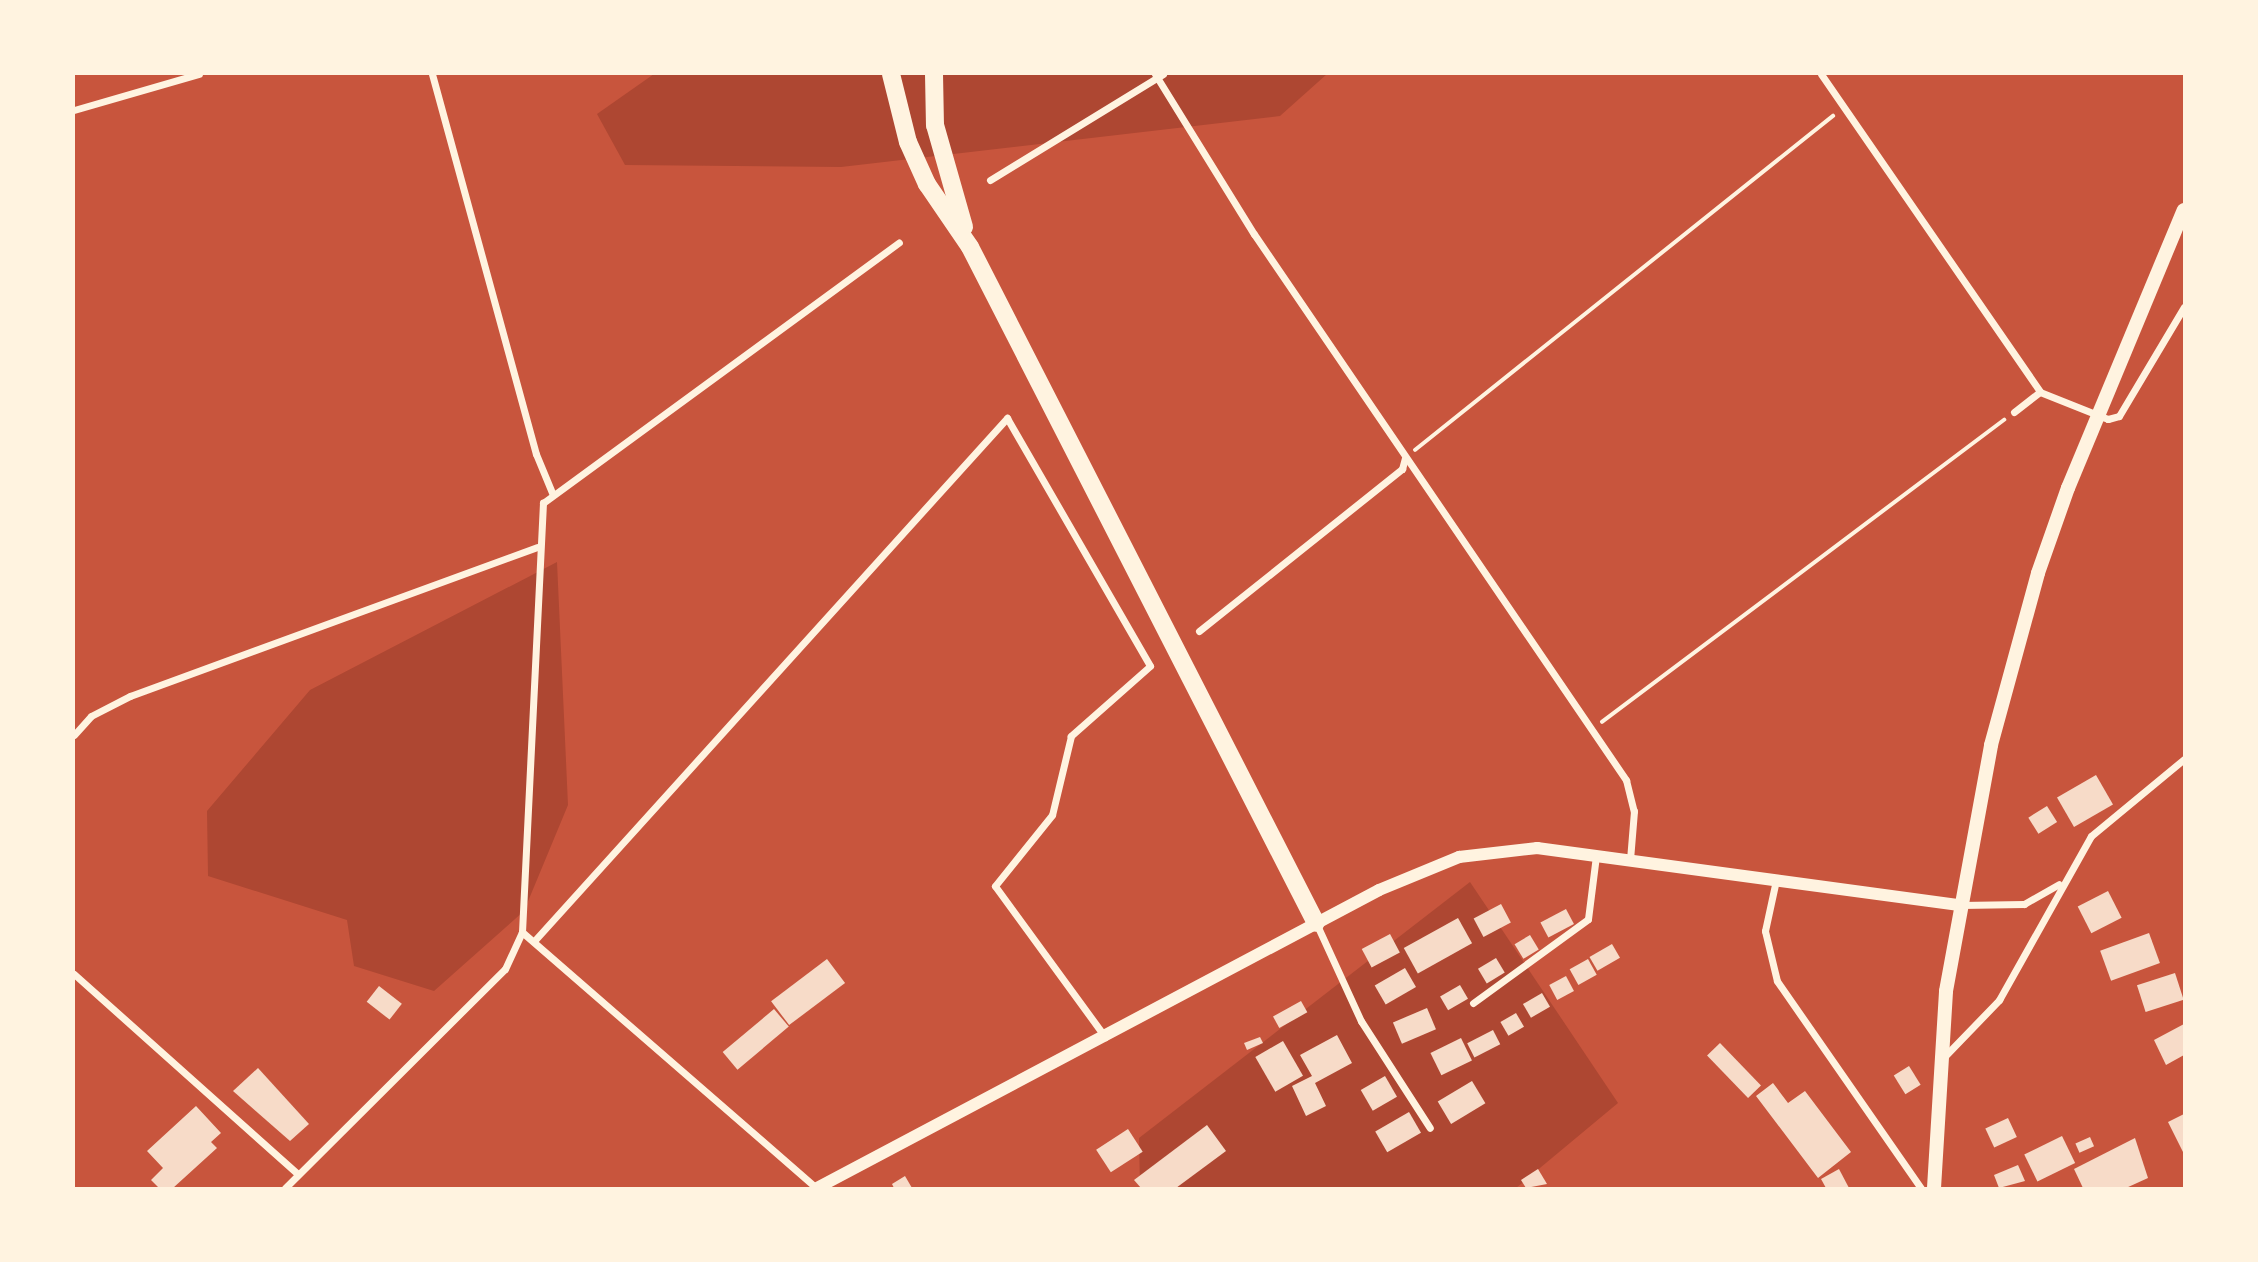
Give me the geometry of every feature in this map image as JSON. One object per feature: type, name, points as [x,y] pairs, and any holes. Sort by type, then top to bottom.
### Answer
[{"type":"highway","points":[[891,74],[922,174],[970,247],[1316,923]]},
{"type":"highway","points":[[934,74],[935,125],[970,247]]},
{"type":"main road","points":[[1934,1188],[1940,1061],[1971,829],[2034,586],[2098,413],[2185,210]]},
{"type":"street","points":[[74,110],[199,74]]},
{"type":"street","points":[[432,74],[536,454],[553,495]]},
{"type":"street","points":[[1821,74],[2039,392],[2108,419],[2129,408],[2185,307]]},
{"type":"street","points":[[990,180],[1158,75],[1191,139],[1592,730],[1631,792],[1630,860]]},
{"type":"street","points":[[285,1188],[505,969],[522,932],[537,547],[543,503],[899,242]]},
{"type":"street","points":[[2014,412],[2039,392]]},
{"type":"street","points":[[536,940],[1007,418],[1150,666],[1071,736],[1052,815],[995,886],[1106,1038]]},
{"type":"street","points":[[1199,631],[1402,469],[1405,458]]},
{"type":"street","points":[[74,735],[91,716],[130,695],[537,547]]},
{"type":"street","points":[[1940,1061],[1999,1000],[2060,884],[2102,824],[2185,759]]},
{"type":"street","points":[[522,932],[536,940],[817,1188],[1106,1038],[1316,923],[1459,857],[1537,848],[1961,905],[2024,904],[2060,884]]},
{"type":"street","points":[[1473,1003],[1588,919],[1596,856]]},
{"type":"street","points":[[1776,880],[1765,931],[1777,981],[1921,1188]]},
{"type":"street","points":[[1316,923],[1361,1021],[1430,1128]]},
{"type":"street","points":[[74,974],[298,1174]]},
{"type":"path","points":[[1405,458],[1845,106]]},
{"type":"path","points":[[1592,730],[2014,412]]},
{"type":"shaded area","points":[[654,74],[1327,74],[1280,116],[841,167],[625,165],[597,114]]},
{"type":"shaded area","points":[[557,562],[568,805],[524,911],[434,991],[354,966],[347,920],[208,876],[207,811],[310,690]]},
{"type":"shaded area","points":[[1470,882],[1618,1103],[1516,1188],[1140,1188],[1139,1138]]},
{"type":"building","points":[[2096,775],[2113,804],[2074,827],[2057,798]]},
{"type":"building","points":[[2047,806],[2057,822],[2038,834],[2028,818]]},
{"type":"building","points":[[2108,891],[2122,918],[2091,933],[2078,906]]},
{"type":"building","points":[[1501,904],[1511,923],[1483,937],[1474,919]]},
{"type":"building","points":[[1566,909],[1574,924],[1548,938],[1540,923]]},
{"type":"building","points":[[1458,918],[1472,943],[1418,973],[1404,948]]},
{"type":"building","points":[[2149,933],[2160,963],[2111,981],[2100,951]]},
{"type":"building","points":[[1390,934],[1400,953],[1372,968],[1362,949]]},
{"type":"building","points":[[1530,935],[1539,950],[1523,959],[1515,944]]},
{"type":"building","points":[[1612,944],[1620,958],[1597,971],[1589,957]]},
{"type":"building","points":[[1496,958],[1505,973],[1487,983],[1478,969]]},
{"type":"building","points":[[827,959],[845,983],[789,1025],[771,1001]]},
{"type":"building","points":[[1588,959],[1597,975],[1578,985],[1570,969]]},
{"type":"building","points":[[1405,968],[1416,987],[1386,1005],[1375,985]]},
{"type":"building","points":[[2175,973],[2184,1000],[2146,1012],[2137,985]]},
{"type":"building","points":[[1566,976],[1574,991],[1557,1000],[1549,985]]},
{"type":"building","points":[[1460,985],[1468,999],[1448,1010],[1440,997]]},
{"type":"building","points":[[379,986],[402,1004],[390,1020],[367,1002]]},
{"type":"building","points":[[1542,993],[1550,1007],[1531,1018],[1523,1004]]},
{"type":"building","points":[[1301,1001],[1307,1012],[1279,1028],[1273,1017]]},
{"type":"building","points":[[1427,1008],[1436,1029],[1402,1044],[1393,1022]]},
{"type":"building","points":[[774,1009],[789,1027],[737,1070],[723,1052]]},
{"type":"building","points":[[1516,1013],[1524,1027],[1508,1036],[1500,1022]]},
{"type":"building","points":[[2184,1024],[2184,1055],[2166,1065],[2154,1040]]},
{"type":"building","points":[[1493,1030],[1500,1044],[1474,1057],[1467,1043]]},
{"type":"building","points":[[1337,1035],[1352,1063],[1315,1083],[1326,1106],[1306,1116],[1292,1086],[1312,1076],[1300,1055]]},
{"type":"building","points":[[1260,1037],[1263,1043],[1247,1050],[1244,1043]]},
{"type":"building","points":[[1461,1038],[1472,1060],[1441,1075],[1430,1053]]},
{"type":"building","points":[[1283,1041],[1303,1076],[1275,1092],[1255,1057]]},
{"type":"building","points":[[1720,1043],[1761,1085],[1748,1098],[1707,1056]]},
{"type":"building","points":[[1909,1066],[1921,1085],[1905,1094],[1894,1076]]},
{"type":"building","points":[[258,1068],[309,1124],[290,1141],[233,1091]]},
{"type":"building","points":[[1385,1076],[1397,1097],[1373,1111],[1361,1090]]},
{"type":"building","points":[[1472,1081],[1485,1103],[1451,1124],[1438,1102]]},
{"type":"building","points":[[1773,1083],[1788,1103],[1805,1091],[1851,1152],[1818,1178],[1756,1096]]},
{"type":"building","points":[[196,1106],[221,1133],[211,1142],[217,1148],[173,1188],[159,1188],[151,1180],[163,1168],[147,1151]]},
{"type":"building","points":[[1409,1112],[1421,1133],[1387,1152],[1375,1132]]},
{"type":"building","points":[[2184,1114],[2184,1154],[2168,1122]]},
{"type":"building","points":[[2008,1118],[2017,1137],[1994,1148],[1985,1129]]},
{"type":"building","points":[[1207,1125],[1226,1151],[1176,1188],[1141,1188],[1134,1180]]},
{"type":"building","points":[[1128,1129],[1143,1152],[1111,1172],[1096,1150]]},
{"type":"building","points":[[2062,1136],[2075,1163],[2037,1181],[2024,1154]]},
{"type":"building","points":[[2090,1137],[2094,1146],[2079,1153],[2075,1144]]},
{"type":"building","points":[[2135,1138],[2148,1178],[2126,1188],[2083,1188],[2074,1169]]},
{"type":"building","points":[[2018,1165],[2025,1181],[1999,1188],[1994,1175]]},
{"type":"building","points":[[1538,1169],[1547,1184],[1526,1188],[1521,1180]]},
{"type":"building","points":[[1839,1169],[1849,1188],[1826,1188],[1821,1179]]},
{"type":"building","points":[[905,1176],[912,1188],[894,1188],[892,1184]]}]
